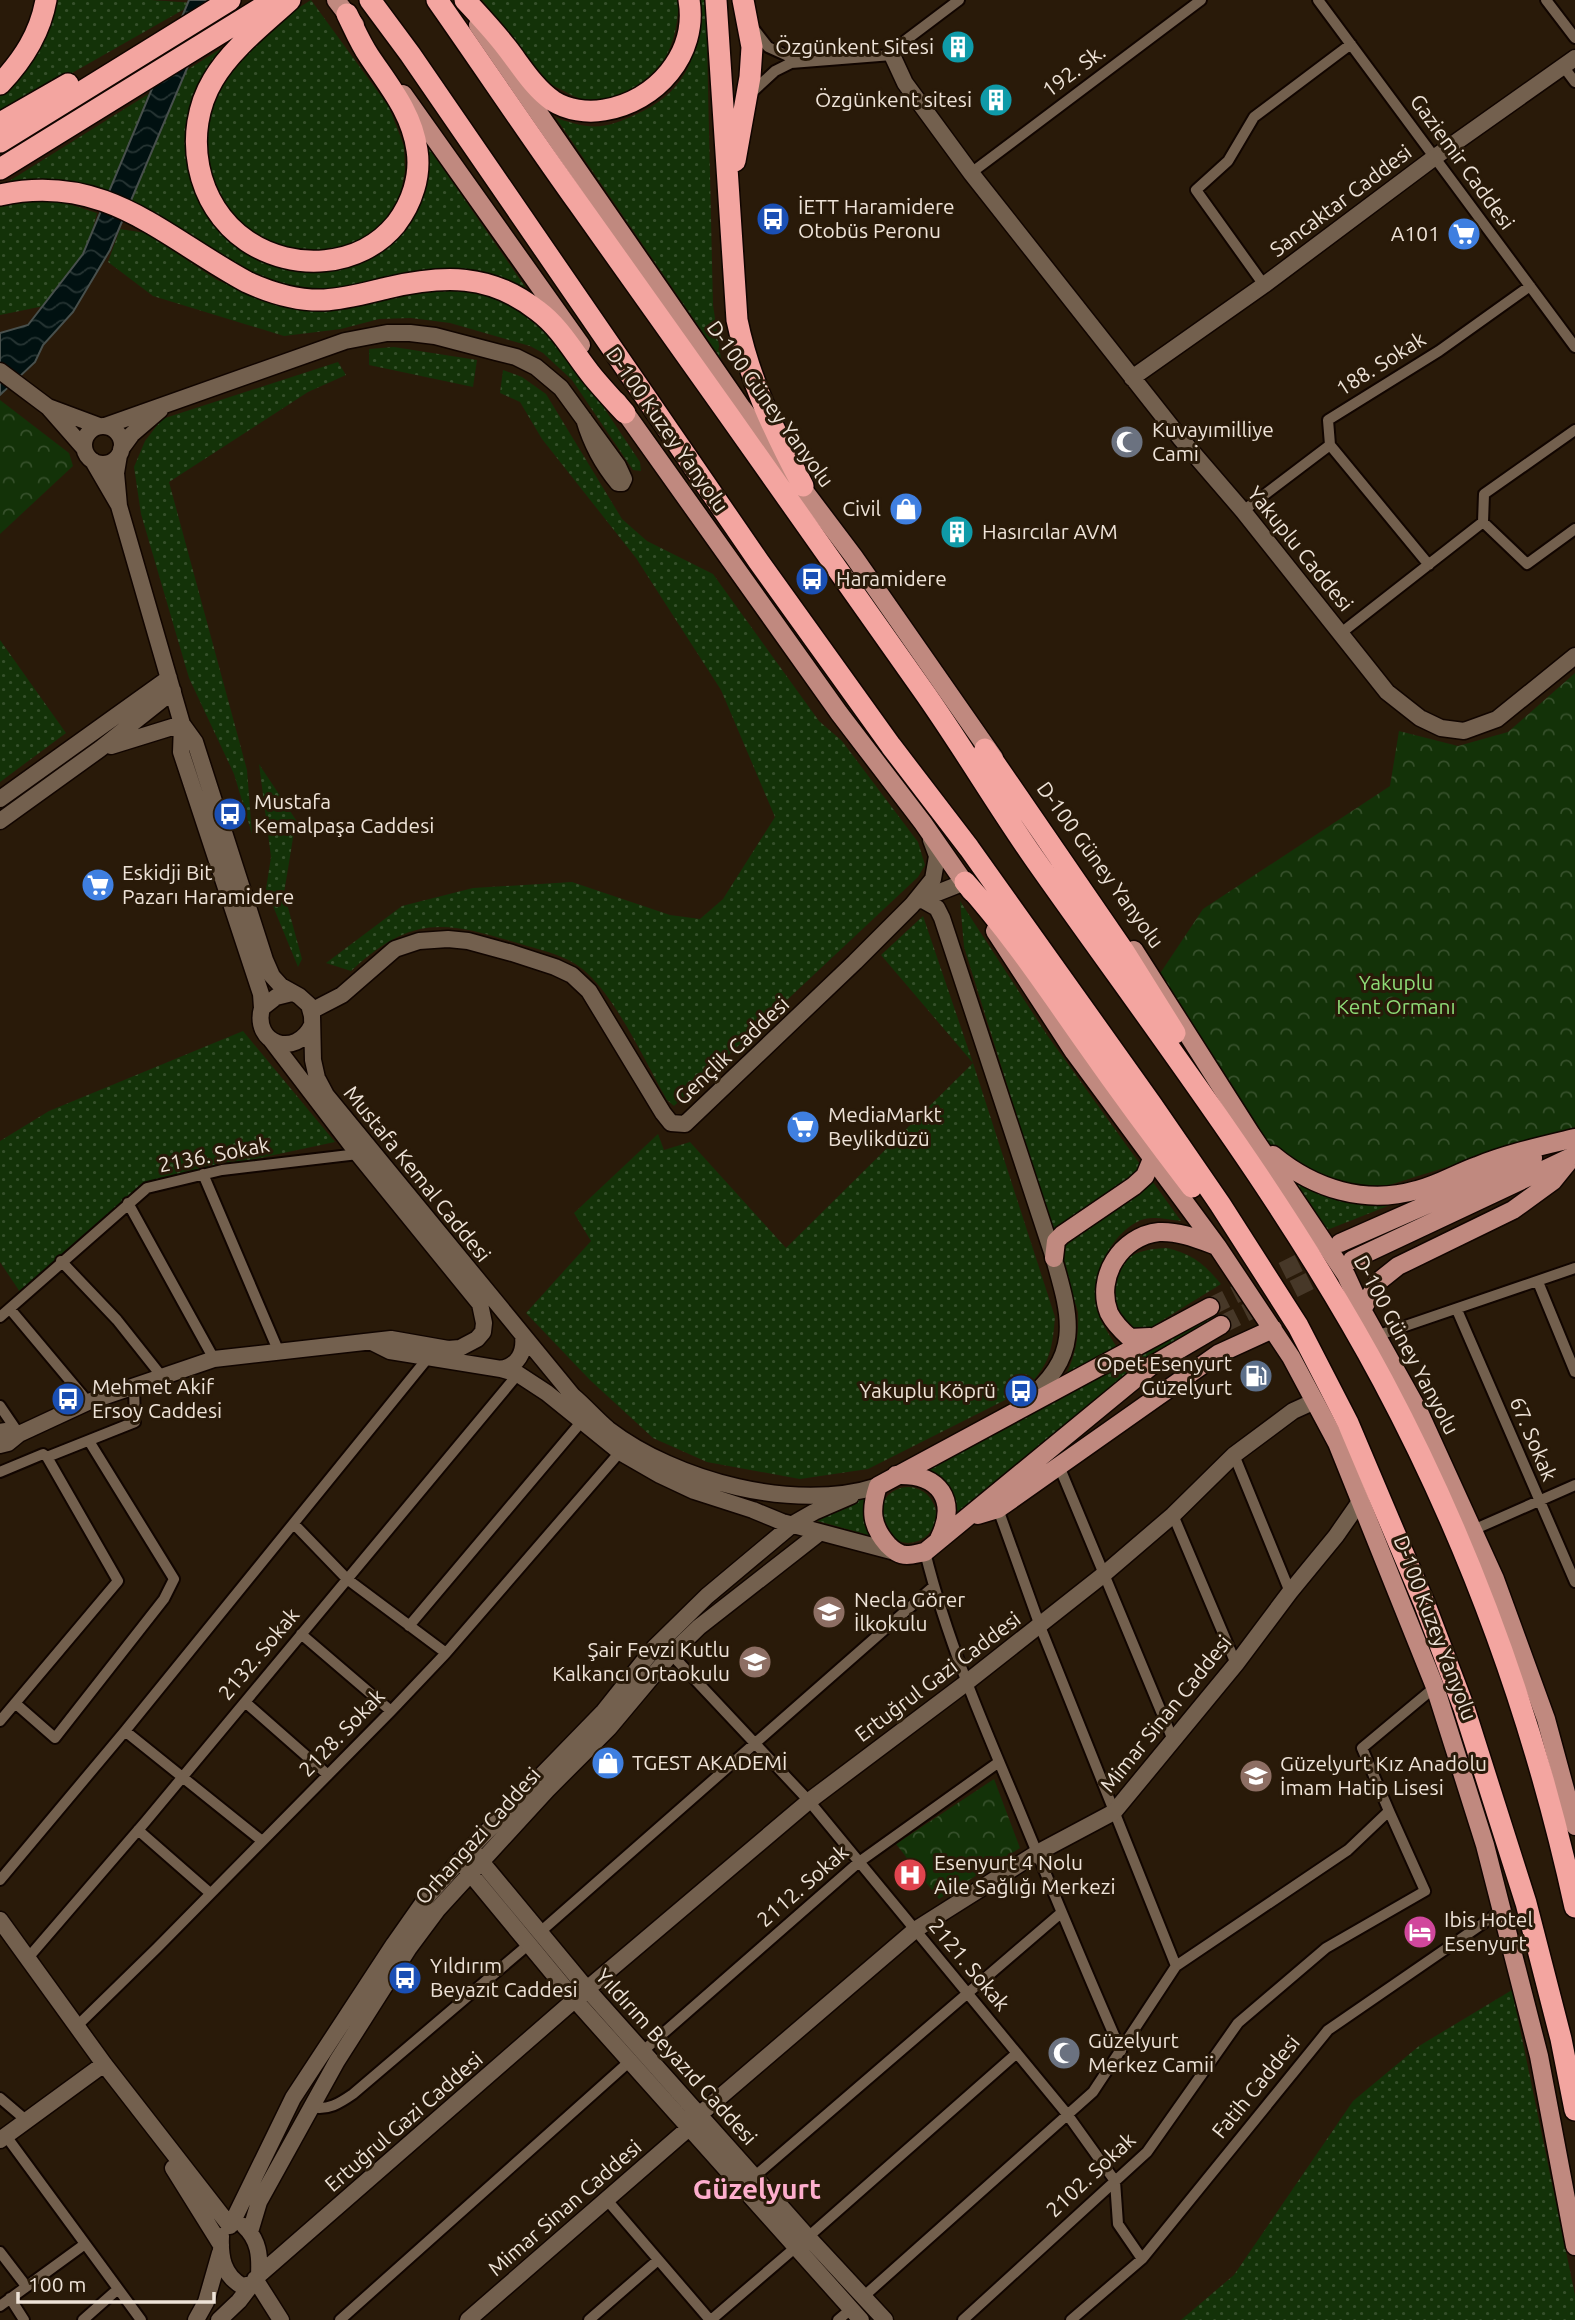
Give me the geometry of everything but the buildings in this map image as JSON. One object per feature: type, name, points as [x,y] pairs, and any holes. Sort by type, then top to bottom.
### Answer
[{"type":"highway","points":[[0,84],[30,46],[39,27],[46,0]]},
{"type":"highway","points":[[0,142],[230,0]]},
{"type":"highway","points":[[0,169],[274,0]]},
{"type":"highway","points":[[290,0],[256,30],[214,78],[201,102],[195,126],[195,146],[205,187],[225,220],[247,241],[293,260],[332,261],[367,249],[382,239],[403,214],[416,184],[417,149],[408,117],[341,7]]},
{"type":"highway","points":[[370,0],[410,54],[759,562],[891,746],[969,848],[1152,1105],[1298,1326],[1348,1423],[1448,1665],[1526,1903],[1561,2039],[1575,2110]]},
{"type":"highway","points":[[437,0],[924,692],[1033,856],[1229,1133],[1313,1262],[1382,1379],[1460,1541],[1517,1690],[1548,1792],[1575,1907]]},
{"type":"highway","points":[[463,0],[489,26],[530,79],[553,101],[572,109],[594,112],[621,108],[635,102],[666,78],[682,52],[687,36],[690,25],[689,0]]},
{"type":"highway","points":[[716,0],[737,320],[747,361],[786,454],[803,486]]},
{"type":"highway","points":[[731,244],[732,178],[750,77],[751,47],[746,10]]},
{"type":"highway","points":[[0,123],[69,84],[162,40]]},
{"type":"highway","points":[[0,195],[17,191],[56,190],[90,196],[132,212],[263,290],[304,300],[342,299],[431,279],[487,284],[520,299],[552,323],[593,378],[625,413]]},
{"type":"highway","points":[[985,748],[1168,1020],[1218,1104],[1229,1133]]},
{"type":"highway","points":[[965,882],[1036,970],[1142,1122],[1207,1206],[1265,1274]]},
{"type":"main road","name":"D-100 Güney Yanyolu","points":[[463,0],[742,408],[803,486],[939,677],[985,748],[1098,898],[1148,970],[1187,1036],[1346,1275],[1362,1310],[1419,1412],[1494,1579],[1546,1719],[1574,1818]]},
{"type":"main road","name":"D-100 Kuzey Yanyolu","points":[[341,7],[561,316],[625,413],[839,713],[965,882],[1041,1004],[1217,1246],[1291,1357],[1337,1443],[1435,1687],[1485,1845],[1539,2056],[1575,2246]]},
{"type":"main road","name":"Yakuplu Caddesi","points":[[892,55],[905,83],[971,173],[1132,378],[1243,511],[1387,692],[1420,718],[1441,728],[1464,731],[1497,719],[1575,656]]},
{"type":"main road","name":"Sancaktar Caddesi","points":[[1132,378],[1569,62]]},
{"type":"main road","points":[[119,506],[88,454],[86,437],[102,426],[345,341],[387,333],[410,332],[435,336],[506,355],[536,367],[562,388],[584,419]]},
{"type":"main road","points":[[0,371],[48,407],[98,463],[110,463],[132,434],[165,406]]},
{"type":"main road","points":[[48,407],[117,432],[120,437],[116,473],[119,506],[182,724],[181,752],[261,994],[260,1023],[271,1040],[278,1044],[295,1043],[308,1033],[311,1018],[306,1001],[281,986],[272,976],[195,742],[182,724]]},
{"type":"main road","points":[[0,821],[100,750],[171,684]]},
{"type":"main road","points":[[0,799],[171,684]]},
{"type":"main road","points":[[100,750],[182,724]]},
{"type":"main road","name":"Gençlik Caddesi","points":[[311,1018],[342,995],[383,958],[408,943],[449,939],[468,941],[512,953],[572,975],[589,991],[663,1113],[671,1123],[685,1124],[917,902],[933,879],[937,867],[933,843],[923,823]]},
{"type":"main road","points":[[917,902],[965,882]]},
{"type":"main road","points":[[917,902],[937,908],[942,918],[1054,1258],[1065,1299],[1068,1326],[1066,1349],[1061,1362],[1031,1397],[1007,1416]]},
{"type":"main road","points":[[262,1008],[276,997],[292,993]]},
{"type":"main road","name":"Mustafa Kemal Caddesi","points":[[311,1018],[315,1069],[326,1095],[520,1332]]},
{"type":"main road","name":"Mustafa Kemal Caddesi","points":[[271,1040],[358,1154],[480,1304],[485,1323],[480,1336]]},
{"type":"main road","points":[[1251,1134],[1294,1172],[1315,1183],[1336,1191],[1382,1196],[1419,1190],[1500,1158],[1575,1150]]},
{"type":"main road","points":[[1340,1243],[1575,1150]]},
{"type":"main road","points":[[1352,1260],[1575,1150]]},
{"type":"main road","points":[[1362,1310],[1378,1282],[1398,1266],[1514,1209],[1553,1181],[1575,1150]]},
{"type":"main road","points":[[1054,1258],[1056,1241],[1134,1186],[1145,1176],[1152,1159]]},
{"type":"main road","points":[[1157,1336],[1130,1338],[1118,1327],[1109,1312],[1105,1292],[1108,1273],[1116,1257],[1141,1236],[1158,1232],[1185,1235],[1217,1246]]},
{"type":"main road","points":[[231,2226],[293,2098],[427,1897],[470,1860],[604,1711],[651,1651],[707,1596],[793,1524],[814,1512],[878,1486],[1210,1307]]},
{"type":"main road","points":[[0,1445],[88,1402],[214,1359],[391,1339],[448,1349],[460,1348],[498,1325],[511,1326],[520,1332],[573,1396],[607,1428],[658,1459],[688,1473],[720,1484],[776,1494],[859,1492]]},
{"type":"main road","points":[[372,1342],[390,1351],[427,1359],[501,1368],[518,1374],[620,1452],[694,1491],[818,1534],[907,1555],[931,1547],[1151,1366],[1221,1325]]},
{"type":"main road","points":[[968,1518],[998,1509],[1218,1354],[1273,1329]]},
{"type":"main road","points":[[501,1368],[511,1366],[521,1355],[520,1332]]},
{"type":"main road","points":[[480,1336],[476,1355],[483,1366]]},
{"type":"main road","name":"Ertuğrul Gazi Caddesi","points":[[219,2320],[239,2301],[255,2280],[808,1801],[966,1683],[1103,1575],[1173,1515],[1234,1455],[1293,1411],[1315,1401]]},
{"type":"main road","points":[[0,1432],[19,1434]]},
{"type":"main road","points":[[896,1475],[914,1474],[926,1478],[936,1485],[943,1495],[947,1519],[931,1547]]},
{"type":"main road","points":[[878,1486],[872,1512],[874,1525],[895,1552]]},
{"type":"main road","name":"Mimar Sinan Caddesi","points":[[471,2319],[915,1930],[1037,1853],[1114,1812],[1236,1664],[1361,1500]]},
{"type":"main road","name":"Orhangazi Caddesi","points":[[250,2232],[259,2202],[337,2061],[409,1948],[470,1860],[609,1728],[671,1654],[699,1627],[818,1534]]},
{"type":"main road","name":"Yıldırım Beyazıd Caddesi","points":[[470,1860],[581,1995],[802,2242],[858,2309],[885,2320]]},
{"type":"main road","points":[[0,1920],[76,2027],[231,2226]]},
{"type":"main road","points":[[3,2138],[104,2064]]},
{"type":"main road","points":[[104,2064],[188,2190],[221,2248],[226,2273],[242,2286],[255,2280]]},
{"type":"main road","name":"Yıldırım Beyazıd Caddesi","points":[[694,2121],[755,2176],[802,2242]]},
{"type":"main road","points":[[196,2320],[206,2302],[221,2248],[223,2229],[240,2224],[250,2232],[260,2253],[255,2280],[281,2320]]},
{"type":"street","points":[[746,99],[775,71],[791,63],[892,55],[902,43],[960,0]]},
{"type":"street","name":"192. Sk.","points":[[971,173],[1201,0]]},
{"type":"street","name":"Gaziemir Caddesi","points":[[1318,0],[1575,347]]},
{"type":"street","points":[[1546,0],[1575,38]]},
{"type":"street","points":[[746,10],[758,36],[768,47],[801,62]]},
{"type":"street","points":[[1264,285],[1196,190],[1228,160],[1254,117],[1351,44]]},
{"type":"street","points":[[1569,62],[1575,82]]},
{"type":"street","name":"188. Sokak","points":[[1330,445],[1328,420],[1439,351],[1530,286]]},
{"type":"street","points":[[1575,430],[1484,494],[1483,522],[1527,564],[1575,529]]},
{"type":"street","points":[[1243,511],[1330,445],[1429,565]]},
{"type":"street","points":[[1341,633],[1483,522]]},
{"type":"street","name":"2136. Sokak","points":[[0,1317],[147,1188],[222,1170],[358,1154]]},
{"type":"street","points":[[202,1174],[278,1350]]},
{"type":"street","points":[[128,1203],[214,1359]]},
{"type":"street","points":[[61,1261],[117,1321],[163,1378]]},
{"type":"street","points":[[1376,1336],[1575,1268]]},
{"type":"street","points":[[1538,1282],[1575,1372]]},
{"type":"street","points":[[10,1309],[88,1402]]},
{"type":"street","name":"67. Sokak","points":[[1457,1310],[1575,1582]]},
{"type":"street","points":[[0,1880],[125,1731],[427,1359]]},
{"type":"street","name":"2132. Sokak","points":[[28,1958],[518,1374]]},
{"type":"street","points":[[47,1457],[135,1422],[134,1387]]},
{"type":"street","points":[[0,1406],[19,1434]]},
{"type":"street","points":[[409,1626],[582,1421]]},
{"type":"street","points":[[15,1703],[55,1738],[164,1599],[174,1579],[89,1441]]},
{"type":"street","name":"2128. Sokak","points":[[76,2027],[446,1653],[620,1452]]},
{"type":"street","points":[[0,1472],[43,1454],[47,1457],[118,1581],[0,1721]]},
{"type":"street","points":[[1234,1455],[1290,1592]]},
{"type":"street","points":[[1059,1466],[1173,1740]]},
{"type":"street","points":[[1473,1530],[1575,1485]]},
{"type":"street","points":[[998,1509],[1040,1626],[1176,1966]]},
{"type":"street","points":[[1173,1515],[1236,1664]]},
{"type":"street","points":[[294,1524],[347,1579],[446,1653]]},
{"type":"street","points":[[931,1547],[933,1587],[966,1683],[1121,2052]]},
{"type":"street","points":[[311,2107],[329,2107],[353,2094],[534,1939],[933,1587]]},
{"type":"street","points":[[301,1634],[391,1711]]},
{"type":"street","name":"2121. Sokak","points":[[671,1654],[808,1801],[1068,2114],[1115,2181]]},
{"type":"street","points":[[838,2320],[858,2309],[1093,2092],[1176,1966],[1348,1850],[1389,1811],[1362,1748],[1435,1687]]},
{"type":"street","points":[[245,1702],[328,1775]]},
{"type":"street","points":[[125,1731],[262,1841]]},
{"type":"street","name":"2112. Sokak","points":[[341,2320],[859,1862],[999,1762]]},
{"type":"street","name":"2102. Sokak","points":[[963,2320],[1147,2152],[1238,2023],[1326,1948],[1425,1891],[1389,1811]]},
{"type":"street","points":[[138,1830],[210,1893]]},
{"type":"street","name":"Fatih Caddesi","points":[[1071,2320],[1142,2259],[1328,2030],[1501,1911]]},
{"type":"street","points":[[755,2176],[1061,1913]]},
{"type":"street","points":[[607,2200],[710,2320],[1017,2053]]},
{"type":"street","points":[[0,2098],[26,2121]]},
{"type":"street","points":[[3,2138],[141,2320]]},
{"type":"street","points":[[1115,2181],[1118,2224],[1142,2259]]},
{"type":"street","points":[[0,2306],[85,2244]]},
{"type":"street","points":[[0,2252],[26,2286]]},
{"type":"street","points":[[590,2320],[658,2260]]},
{"type":"street","points":[[83,2320],[118,2289]]},
{"type":"street","points":[[10,2298],[24,2320]]},
{"type":"green space","points":[[56,0],[195,3],[0,114],[0,94],[37,52],[49,28]]},
{"type":"green space","points":[[311,0],[389,107],[404,146],[405,171],[399,202],[382,229],[338,253],[282,252],[235,223],[208,175],[203,126],[214,97],[235,65],[284,17]]},
{"type":"green space","points":[[482,0],[678,0],[677,24],[671,46],[660,67],[646,84],[629,96],[610,102],[588,101],[555,86],[538,74]]},
{"type":"green space","points":[[698,0],[706,0],[713,305],[721,359],[556,118],[584,125],[606,125],[635,115],[667,95],[687,69],[693,54],[699,19]]},
{"type":"green space","points":[[227,45],[207,70],[192,96],[185,128],[188,167],[201,203],[319,271],[357,264],[378,254],[396,240],[412,219],[424,141],[526,288],[499,277],[478,273],[315,292],[261,280],[92,187],[71,183],[6,183]],"holes":[[[147,104],[168,114],[134,192],[113,182]]]},
{"type":"green space","points":[[59,201],[97,213],[87,250],[44,306],[0,315],[0,206]]},
{"type":"green space","points":[[120,229],[146,233],[217,280],[281,307],[322,311],[437,288],[467,290],[501,298],[541,322],[568,354],[640,462],[641,471],[633,470],[572,380],[543,353],[530,346],[450,323],[411,318],[379,319],[341,329],[284,336],[153,296],[108,262]]},
{"type":"green space","points":[[394,347],[477,360],[473,387],[369,365],[369,349]]},
{"type":"green space","points":[[338,362],[346,375],[308,392],[169,482],[247,770],[252,834],[234,774],[189,678],[141,514],[134,467],[145,441],[162,419]]},
{"type":"green space","points":[[503,370],[522,377],[546,394],[622,519],[647,541],[713,574],[819,721],[842,741],[918,842],[925,865],[918,877],[674,1106],[667,1100],[609,999],[581,967],[557,955],[474,931],[433,927],[394,939],[373,952],[351,971],[326,963],[402,906],[473,888],[572,882],[670,915],[700,919],[723,899],[775,817],[721,690],[636,558],[542,439],[520,402],[500,393]]},
{"type":"green space","points":[[0,400],[69,453],[73,466],[0,534]]},
{"type":"green space","points":[[0,640],[66,733],[0,782]]},
{"type":"green space","name":"Yakuplu Kent Ormanı","points":[[1575,673],[1575,1127],[1383,1187],[1348,1184],[1322,1177],[1284,1157],[1258,1133],[1159,975],[1203,909],[1390,786],[1399,731],[1458,746],[1508,732]]},
{"type":"green space","points":[[259,764],[296,820],[284,893],[302,959],[298,967],[266,889],[271,857]]},
{"type":"green space","points":[[960,901],[1047,1035],[1181,1221],[1143,1219],[1118,1237],[1098,1274],[1095,1301],[1098,1313],[1116,1346],[1066,1375],[1076,1345],[1078,1312],[964,947]]},
{"type":"green space","points":[[923,916],[973,1063],[881,955]]},
{"type":"green space","points":[[243,1031],[335,1142],[143,1183],[20,1292],[0,1262],[0,1141],[49,1111]]},
{"type":"green space","points":[[973,1063],[1055,1317],[1048,1358],[1039,1374],[1023,1391],[868,1469],[800,1479],[707,1462],[653,1438],[590,1380],[526,1313],[591,1241],[574,1213],[658,1134],[664,1150],[690,1142],[786,1248]]},
{"type":"green space","points":[[1288,1179],[1320,1194],[1348,1201],[1408,1198],[1327,1230],[1310,1203],[1295,1190]]},
{"type":"green space","points":[[1167,1248],[1197,1261],[1221,1284],[1145,1331],[1130,1330],[1112,1309],[1118,1272],[1130,1257],[1139,1252]]},
{"type":"green space","points":[[1214,1312],[1219,1320],[1154,1353],[956,1514],[944,1482],[923,1471]]},
{"type":"green space","points":[[903,1487],[913,1487],[928,1495],[934,1504],[934,1526],[928,1535],[913,1543],[903,1543],[885,1531],[880,1520],[880,1510],[892,1492]]},
{"type":"green space","points":[[866,1496],[865,1517],[872,1536],[814,1520],[837,1507]]},
{"type":"green space","points":[[994,1779],[1020,1848],[939,1899],[896,1844]]},
{"type":"green space","points":[[1512,1990],[1575,2295],[1575,2320],[1181,2320],[1234,2275],[1353,2101],[1419,2046]]},
{"type":"water","points":[[189,0],[216,0],[110,250],[73,312],[43,345],[35,362],[0,395],[0,333],[28,325],[83,254]]},
{"type":"tunnel","points":[[1210,1307],[1321,1252]]},
{"type":"tunnel","points":[[1221,1325],[1334,1269]]},
{"type":"place","name":"Özgünkent Sitesi","points":[[958,47]]},
{"type":"place","name":"Özgünkent sitesi","points":[[996,100]]},
{"type":"place","name":"İETT Haramidere Otobüs Peronu","points":[[773,219]]},
{"type":"place","name":"A101","points":[[1464,234]]},
{"type":"place","name":"Kuvayımilliye Cami","points":[[1127,442]]},
{"type":"place","name":"Civil","points":[[906,509]]},
{"type":"place","name":"Hasırcılar AVM","points":[[957,532]]},
{"type":"place","name":"Haramidere","points":[[812,579]]},
{"type":"place","name":"Mustafa Kemalpaşa Caddesi","points":[[230,814]]},
{"type":"place","name":"Eskidji Bit Pazarı Haramidere","points":[[98,885]]},
{"type":"place","name":"MediaMarkt Beylikdüzü","points":[[803,1127]]},
{"type":"place","name":"Opet Esenyurt Güzelyurt","points":[[1256,1376]]},
{"type":"place","name":"Yakuplu Köprü","points":[[1021,1391]]},
{"type":"place","name":"Mehmet Akif Ersoy Caddesi","points":[[68,1399]]},
{"type":"place","name":"Necla Görer İlkokulu","points":[[829,1612]]},
{"type":"place","name":"Şair Fevzi Kutlu Kalkancı Ortaokulu","points":[[755,1662]]},
{"type":"place","name":"TGEST AKADEMİ","points":[[608,1763]]},
{"type":"place","name":"Güzelyurt Kız Anadolu İmam Hatip Lisesi","points":[[1256,1776]]},
{"type":"place","name":"Esenyurt 4 Nolu Aile Sağlığı Merkezi","points":[[910,1875]]},
{"type":"place","name":"Ibis Hotel Esenyurt","points":[[1420,1932]]},
{"type":"place","name":"Yıldırım Beyazıt Caddesi","points":[[405,1978]]},
{"type":"place","name":"Güzelyurt Merkez Camii","points":[[1064,2053]]},
{"type":"district","name":"Güzelyurt","points":[[757,2189]]}]
